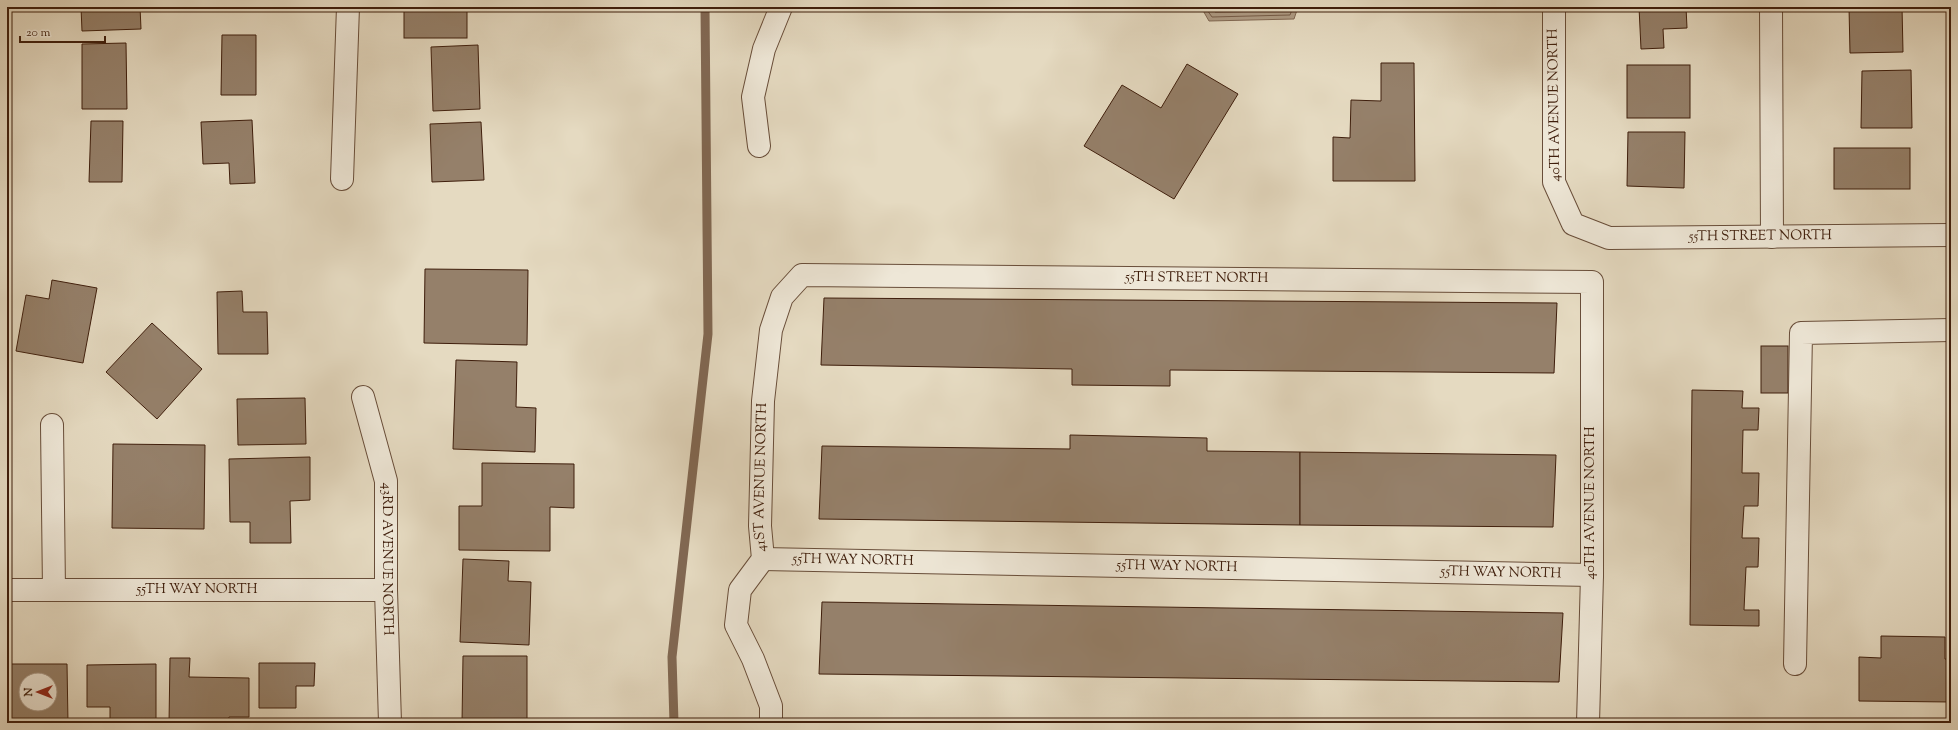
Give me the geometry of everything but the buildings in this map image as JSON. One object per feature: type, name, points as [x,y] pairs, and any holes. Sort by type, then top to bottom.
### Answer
[{"type":"street","points":[[342,179],[348,7]]},
{"type":"street","points":[[759,146],[753,97],[764,49],[782,7]]},
{"type":"street","name":"40TH AVENUE NORTH","points":[[1554,7],[1554,182],[1573,224]]},
{"type":"street","points":[[1771,7],[1772,237]]},
{"type":"street","name":"55TH STREET NORTH","points":[[1573,224],[1609,238],[1951,235]]},
{"type":"street","name":"55TH STREET NORTH","points":[[802,275],[1592,282]]},
{"type":"street","name":"41ST AVENUE NORTH","points":[[771,723],[771,706],[753,659],[736,624],[740,590],[763,559],[760,526],[763,401],[771,330],[782,297],[802,275]]},
{"type":"street","name":"40TH AVENUE NORTH","points":[[1588,723],[1592,575],[1592,282]]},
{"type":"street","points":[[1795,664],[1801,333],[1951,330]]},
{"type":"street","name":"43RD AVENUE NORTH","points":[[363,397],[386,481],[386,590],[390,723]]},
{"type":"street","points":[[52,425],[54,590]]},
{"type":"street","name":"55TH WAY NORTH","points":[[763,559],[1592,575]]},
{"type":"street","name":"55TH WAY NORTH","points":[[7,590],[386,590]]},
{"type":"water","points":[[1201,7],[1298,7],[1294,19],[1209,21]]},
{"type":"waterway","points":[[674,723],[672,657],[708,334],[705,7]]}]
